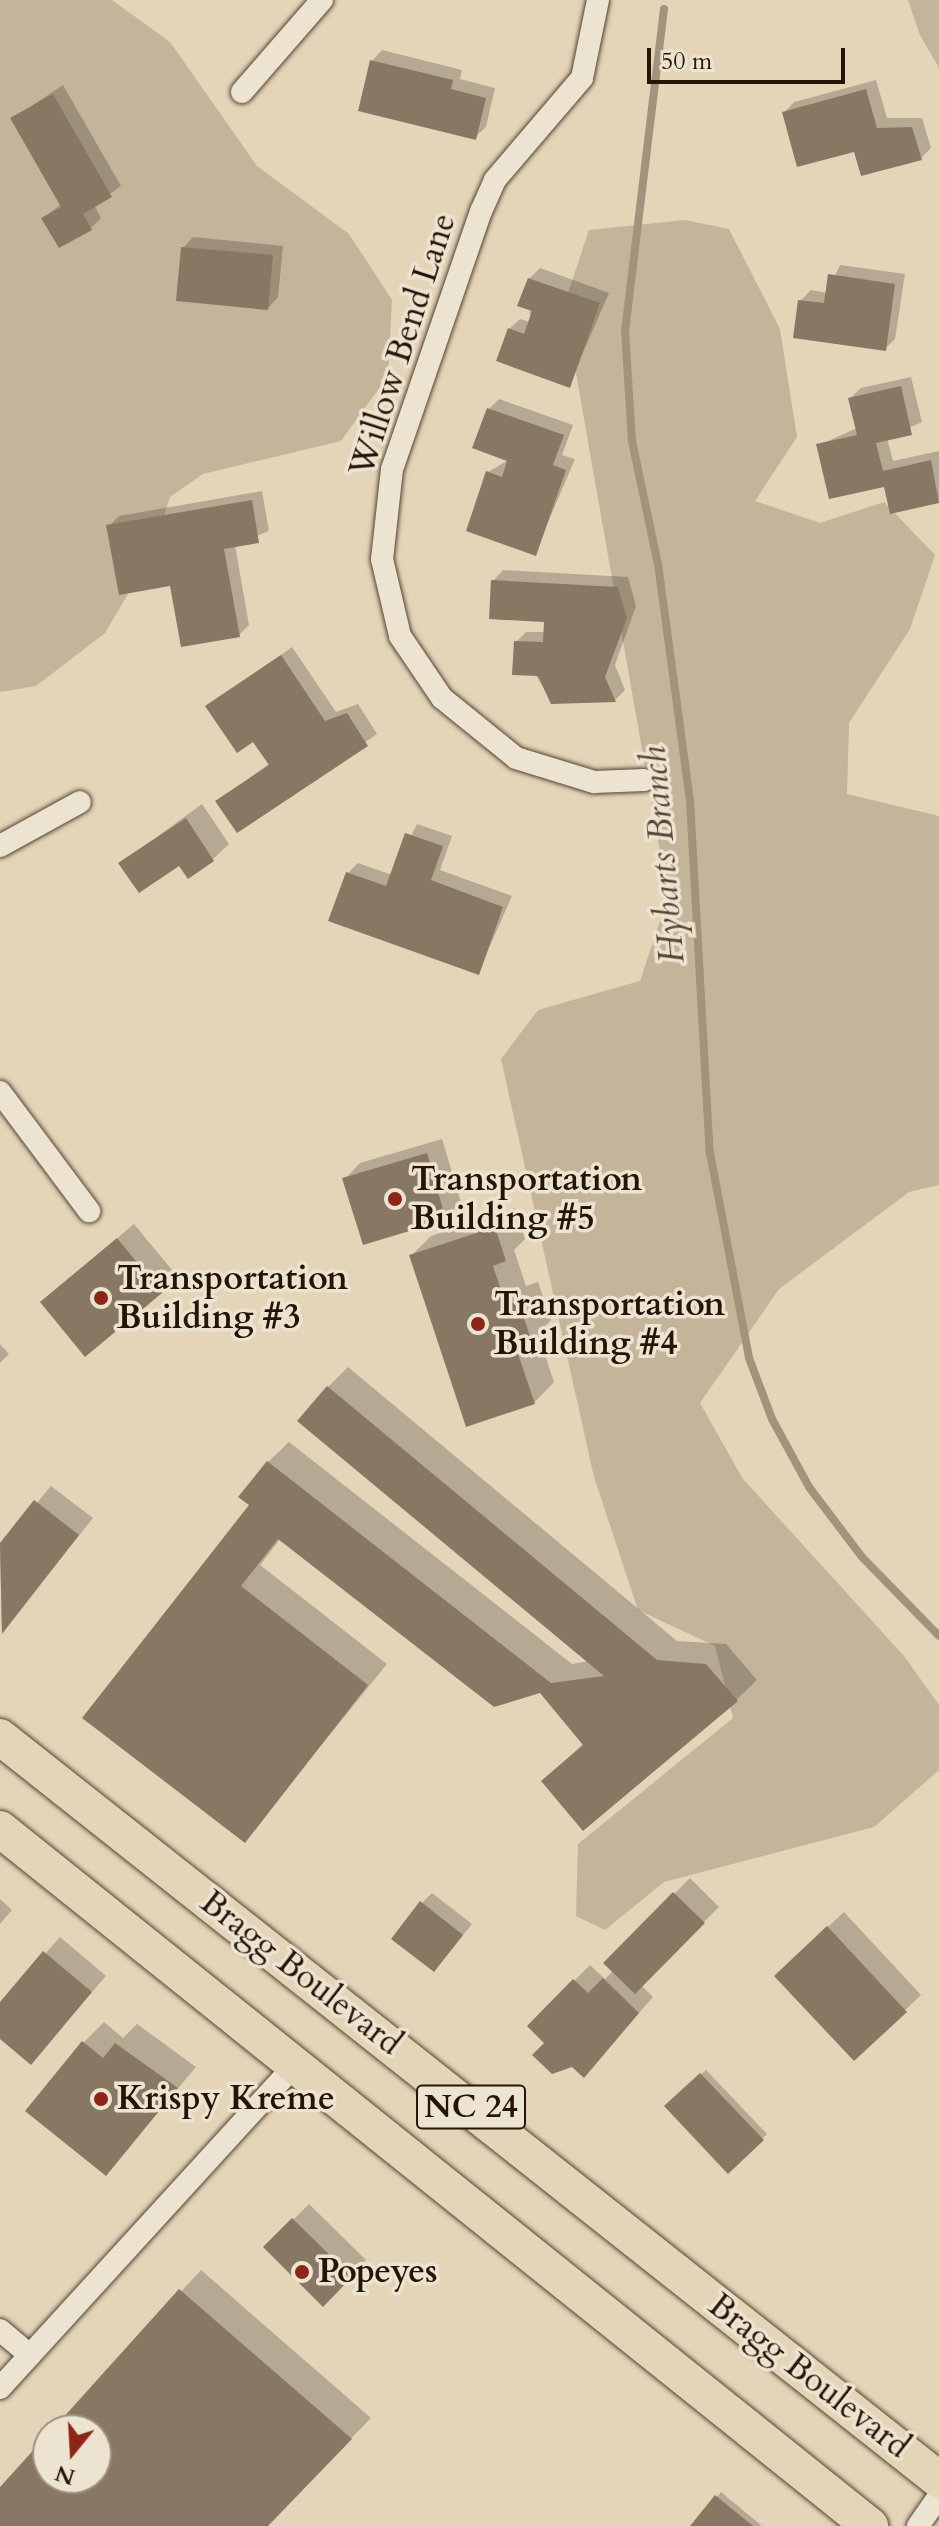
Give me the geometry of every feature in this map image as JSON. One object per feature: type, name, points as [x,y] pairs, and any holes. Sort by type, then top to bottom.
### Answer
[{"type":"main road","name":"Bragg Boulevard","points":[[0,1737],[939,2480]]},
{"type":"main road","name":"NC 24","points":[[0,1829],[298,2062],[870,2526]]},
{"type":"street","points":[[242,92],[322,0]]},
{"type":"street","name":"Willow Bend Lane","points":[[598,0],[582,78],[495,180],[481,211],[392,469],[382,559],[400,636],[442,698],[516,758],[594,782],[644,780]]},
{"type":"street","points":[[0,846],[80,802]]},
{"type":"street","points":[[0,1092],[89,1211]]},
{"type":"street","points":[[0,2388],[298,2062]]},
{"type":"street","points":[[0,2330],[30,2355]]},
{"type":"street","points":[[918,2526],[939,2496]]},
{"type":"shaded area","points":[[0,0],[112,0],[170,42],[257,166],[349,234],[392,300],[388,376],[341,441],[203,474],[170,497],[152,553],[105,633],[36,686],[0,692]]},
{"type":"shaded area","points":[[908,0],[939,0],[939,68],[920,35]]},
{"type":"shaded area","points":[[685,220],[729,229],[780,329],[797,437],[755,501],[820,523],[884,502],[935,555],[910,629],[849,723],[847,794],[939,816],[939,1185],[909,1192],[779,1289],[700,1403],[743,1479],[904,1656],[939,1705],[939,1770],[874,1827],[664,1882],[605,1930],[576,1916],[578,1844],[733,1718],[715,1646],[638,1610],[594,1477],[501,1059],[538,1010],[640,981],[668,897],[564,305],[589,230]]},
{"type":"building","points":[[370,60],[453,80],[451,89],[486,98],[476,140],[358,111]]},
{"type":"building","points":[[866,89],[877,128],[912,127],[922,160],[861,176],[854,152],[797,167],[782,112]]},
{"type":"building","points":[[53,94],[112,197],[83,214],[92,230],[59,248],[41,218],[61,207],[10,118]]},
{"type":"building","points":[[181,247],[273,255],[268,310],[176,301]]},
{"type":"building","points":[[828,274],[895,284],[886,351],[793,338],[798,300],[824,303]]},
{"type":"building","points":[[528,278],[600,303],[570,388],[496,361],[508,328],[524,334],[532,311],[517,306]]},
{"type":"building","points":[[901,386],[912,435],[876,443],[883,471],[931,460],[939,503],[890,514],[884,487],[829,499],[816,444],[857,435],[848,398]]},
{"type":"building","points":[[487,408],[564,435],[553,465],[566,470],[536,556],[466,531],[486,471],[502,477],[507,461],[472,448]]},
{"type":"building","points":[[252,500],[259,543],[224,549],[240,637],[181,647],[170,586],[119,595],[106,525]]},
{"type":"building","points":[[491,580],[618,587],[627,618],[605,677],[616,702],[551,704],[538,676],[512,675],[514,641],[543,642],[544,622],[489,619]]},
{"type":"building","points":[[281,655],[325,721],[347,713],[368,746],[237,833],[215,801],[269,765],[253,742],[237,753],[205,706]]},
{"type":"building","points":[[186,818],[214,861],[188,879],[179,866],[139,893],[118,863]]},
{"type":"building","points":[[405,833],[443,846],[431,880],[503,907],[479,975],[328,921],[346,872],[386,886]]},
{"type":"building","name":"Transportation Building #5","points":[[427,1153],[446,1220],[363,1245],[342,1178]]},
{"type":"building","name":"Transportation Building #4","points":[[495,1227],[506,1261],[493,1266],[506,1305],[518,1301],[532,1342],[516,1348],[535,1404],[466,1427],[409,1255]]},
{"type":"building","name":"Transportation Building #3","points":[[117,1238],[162,1293],[85,1357],[40,1302]]},
{"type":"building","points":[[327,1386],[657,1660],[706,1664],[738,1701],[583,1831],[541,1781],[583,1745],[540,1693],[494,1707],[278,1539],[241,1586],[368,1685],[245,1843],[82,1718],[249,1505],[238,1497],[267,1461],[551,1683],[604,1676],[297,1421]]},
{"type":"building","points":[[34,1500],[79,1535],[2,1634],[0,1543]]},
{"type":"building","points":[[673,1892],[705,1923],[635,1994],[603,1963]]},
{"type":"building","points":[[420,1901],[463,1935],[434,1972],[391,1939]]},
{"type":"building","points":[[827,1926],[907,2012],[854,2061],[774,1976]]},
{"type":"building","points":[[43,1951],[92,1992],[31,2065],[0,2039],[0,2002]]},
{"type":"building","points":[[603,1978],[639,2013],[584,2078],[572,2067],[552,2074],[532,2055],[544,2043],[527,2026],[573,1979],[588,1993]]},
{"type":"building","name":"Krispy Kreme","points":[[82,2041],[103,2058],[115,2043],[178,2088],[106,2176],[25,2111]]},
{"type":"building","points":[[700,2073],[764,2140],[728,2174],[664,2106]]},
{"type":"building","points":[[292,2218],[352,2277],[323,2307],[263,2247]]},
{"type":"building","points":[[179,2289],[352,2439],[268,2526],[0,2526],[0,2487],[32,2452],[32,2494],[112,2494],[112,2414],[66,2414]]},
{"type":"building","points":[[715,2495],[753,2526],[690,2526]]},
{"type":"waterway","name":"Hybarts Branch","points":[[664,9],[625,330],[632,441],[658,564],[690,800],[710,1153],[749,1358],[772,1419],[809,1487],[862,1557],[939,1636]]},
{"type":"place","name":"Transportation Building #5","points":[[395,1199]]},
{"type":"place","name":"Transportation Building #3","points":[[101,1298]]},
{"type":"place","name":"Transportation Building #4","points":[[478,1324]]},
{"type":"place","name":"Krispy Kreme","points":[[101,2099]]},
{"type":"place","name":"Popeyes","points":[[302,2272]]}]
